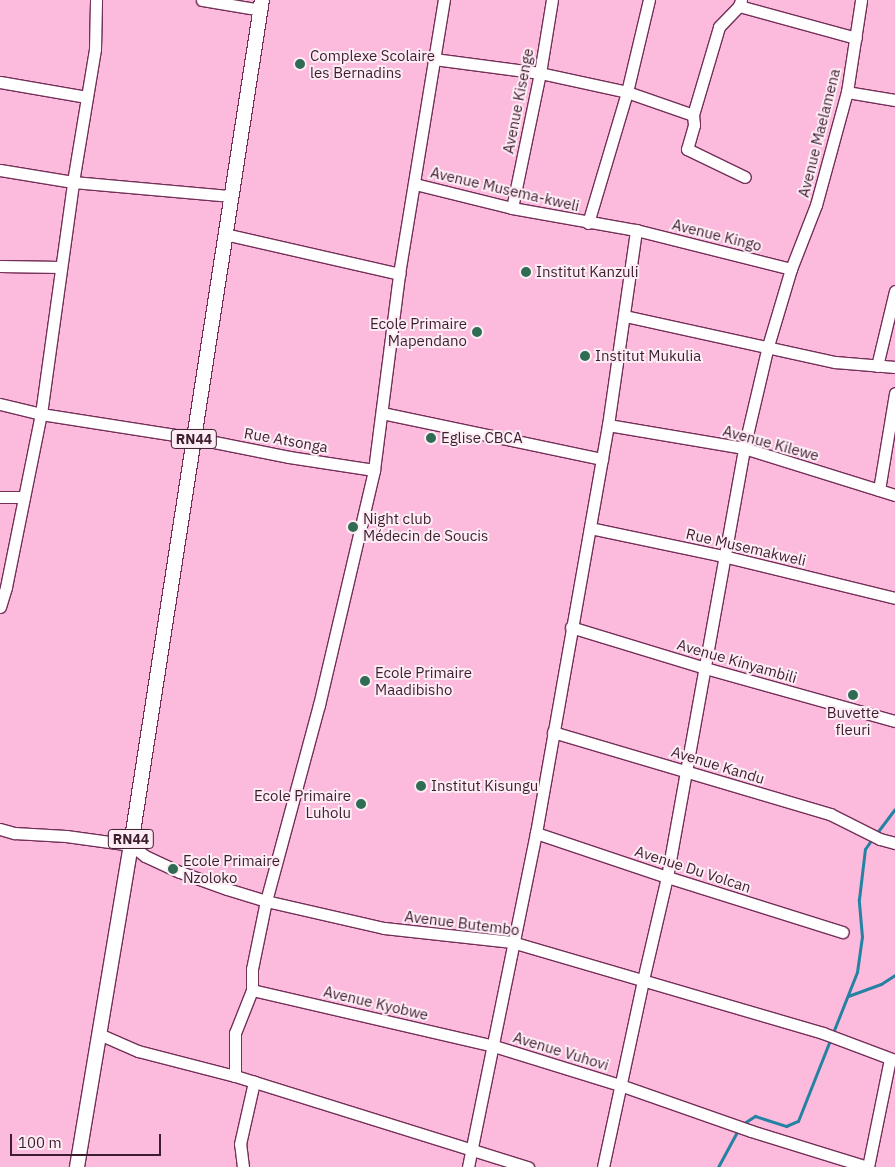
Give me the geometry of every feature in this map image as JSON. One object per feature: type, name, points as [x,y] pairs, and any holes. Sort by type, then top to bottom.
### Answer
[{"type":"main road","name":"RN44","points":[[77,1167],[131,845],[261,5]]},
{"type":"street","points":[[0,607],[41,414],[73,182],[95,49],[96,0]]},
{"type":"street","points":[[202,0],[261,5]]},
{"type":"street","points":[[235,1076],[234,1033],[252,990],[252,969],[266,901],[319,705],[374,470],[399,274],[444,0]]},
{"type":"street","name":"Avenue Kisenge","points":[[512,208],[540,73],[552,0]]},
{"type":"street","points":[[588,223],[628,92],[649,0]]},
{"type":"street","name":"Avenue Maelamena","points":[[791,269],[816,206],[847,92],[861,0]]},
{"type":"street","points":[[745,178],[687,149],[694,125],[693,115],[719,27],[740,3],[856,38]]},
{"type":"street","points":[[434,59],[540,73],[628,92],[693,115]]},
{"type":"street","points":[[0,82],[87,97]]},
{"type":"street","points":[[847,92],[895,100]]},
{"type":"street","points":[[0,170],[73,182],[231,196]]},
{"type":"street","name":"Avenue Musema-kweli","points":[[415,184],[512,208],[636,230]]},
{"type":"street","points":[[468,1167],[494,1046],[512,942],[536,833],[608,425],[636,230]]},
{"type":"street","name":"Avenue Kingo","points":[[636,230],[791,269]]},
{"type":"street","points":[[225,234],[399,274]]},
{"type":"street","points":[[0,266],[61,267]]},
{"type":"street","points":[[603,1167],[642,980],[667,877],[723,556],[744,448],[768,346],[791,269]]},
{"type":"street","points":[[877,366],[895,291]]},
{"type":"street","points":[[625,316],[835,362],[895,368]]},
{"type":"street","points":[[879,490],[895,393]]},
{"type":"street","name":"Rue Atsonga","points":[[0,404],[41,414],[194,438],[289,458],[374,470]]},
{"type":"street","points":[[382,413],[602,459]]},
{"type":"street","name":"Avenue Kilewe","points":[[608,425],[744,448],[895,494]]},
{"type":"street","points":[[0,497],[24,498]]},
{"type":"street","name":"Rue Musemakweli","points":[[590,528],[723,556],[895,598]]},
{"type":"street","name":"Avenue Kinyambili","points":[[571,627],[704,668],[895,720]]},
{"type":"street","name":"Avenue Kandu","points":[[553,732],[830,814],[875,836],[895,843]]},
{"type":"street","points":[[0,829],[14,833],[66,836],[131,845]]},
{"type":"street","name":"Avenue Du Volcan","points":[[536,833],[667,877],[843,932]]},
{"type":"street","name":"Avenue Butembo","points":[[131,845],[144,856],[180,872],[266,901],[384,928],[512,942],[823,1033],[892,1060]]},
{"type":"street","name":"Avenue Kyobwe","points":[[252,990],[494,1046]]},
{"type":"street","points":[[99,1034],[138,1051],[235,1076],[528,1167]]},
{"type":"street","name":"Avenue Vuhovi","points":[[494,1046],[620,1085],[751,1131],[868,1167]]},
{"type":"street","points":[[868,1167],[892,1060]]},
{"type":"street","points":[[243,1167],[240,1144],[254,1082]]},
{"type":"waterway","points":[[876,834],[895,809]]},
{"type":"waterway","points":[[741,1125],[755,1116],[786,1126],[798,1121],[857,972],[862,937],[859,899],[865,849],[872,839]]},
{"type":"waterway","points":[[848,996],[881,984],[895,975]]},
{"type":"waterway","points":[[718,1167],[738,1130]]},
{"type":"place","name":"Complexe Scolaire les Bernadins","points":[[300,64]]},
{"type":"place","name":"Institut Kanzuli","points":[[526,272]]},
{"type":"place","name":"Ecole Primaire Mapendano","points":[[477,332]]},
{"type":"place","name":"Institut Mukulia","points":[[585,356]]},
{"type":"place","name":"Eglise CBCA","points":[[431,438]]},
{"type":"place","name":"Night club Médecin de Soucis","points":[[353,527]]},
{"type":"place","name":"Ecole Primaire Maadibisho","points":[[365,681]]},
{"type":"place","name":"Buvette fleuri","points":[[853,695]]},
{"type":"place","name":"Institut Kisungu","points":[[421,786]]},
{"type":"place","name":"Ecole Primaire Luholu","points":[[361,804]]},
{"type":"place","name":"Ecole Primaire Nzoloko","points":[[173,869]]}]
